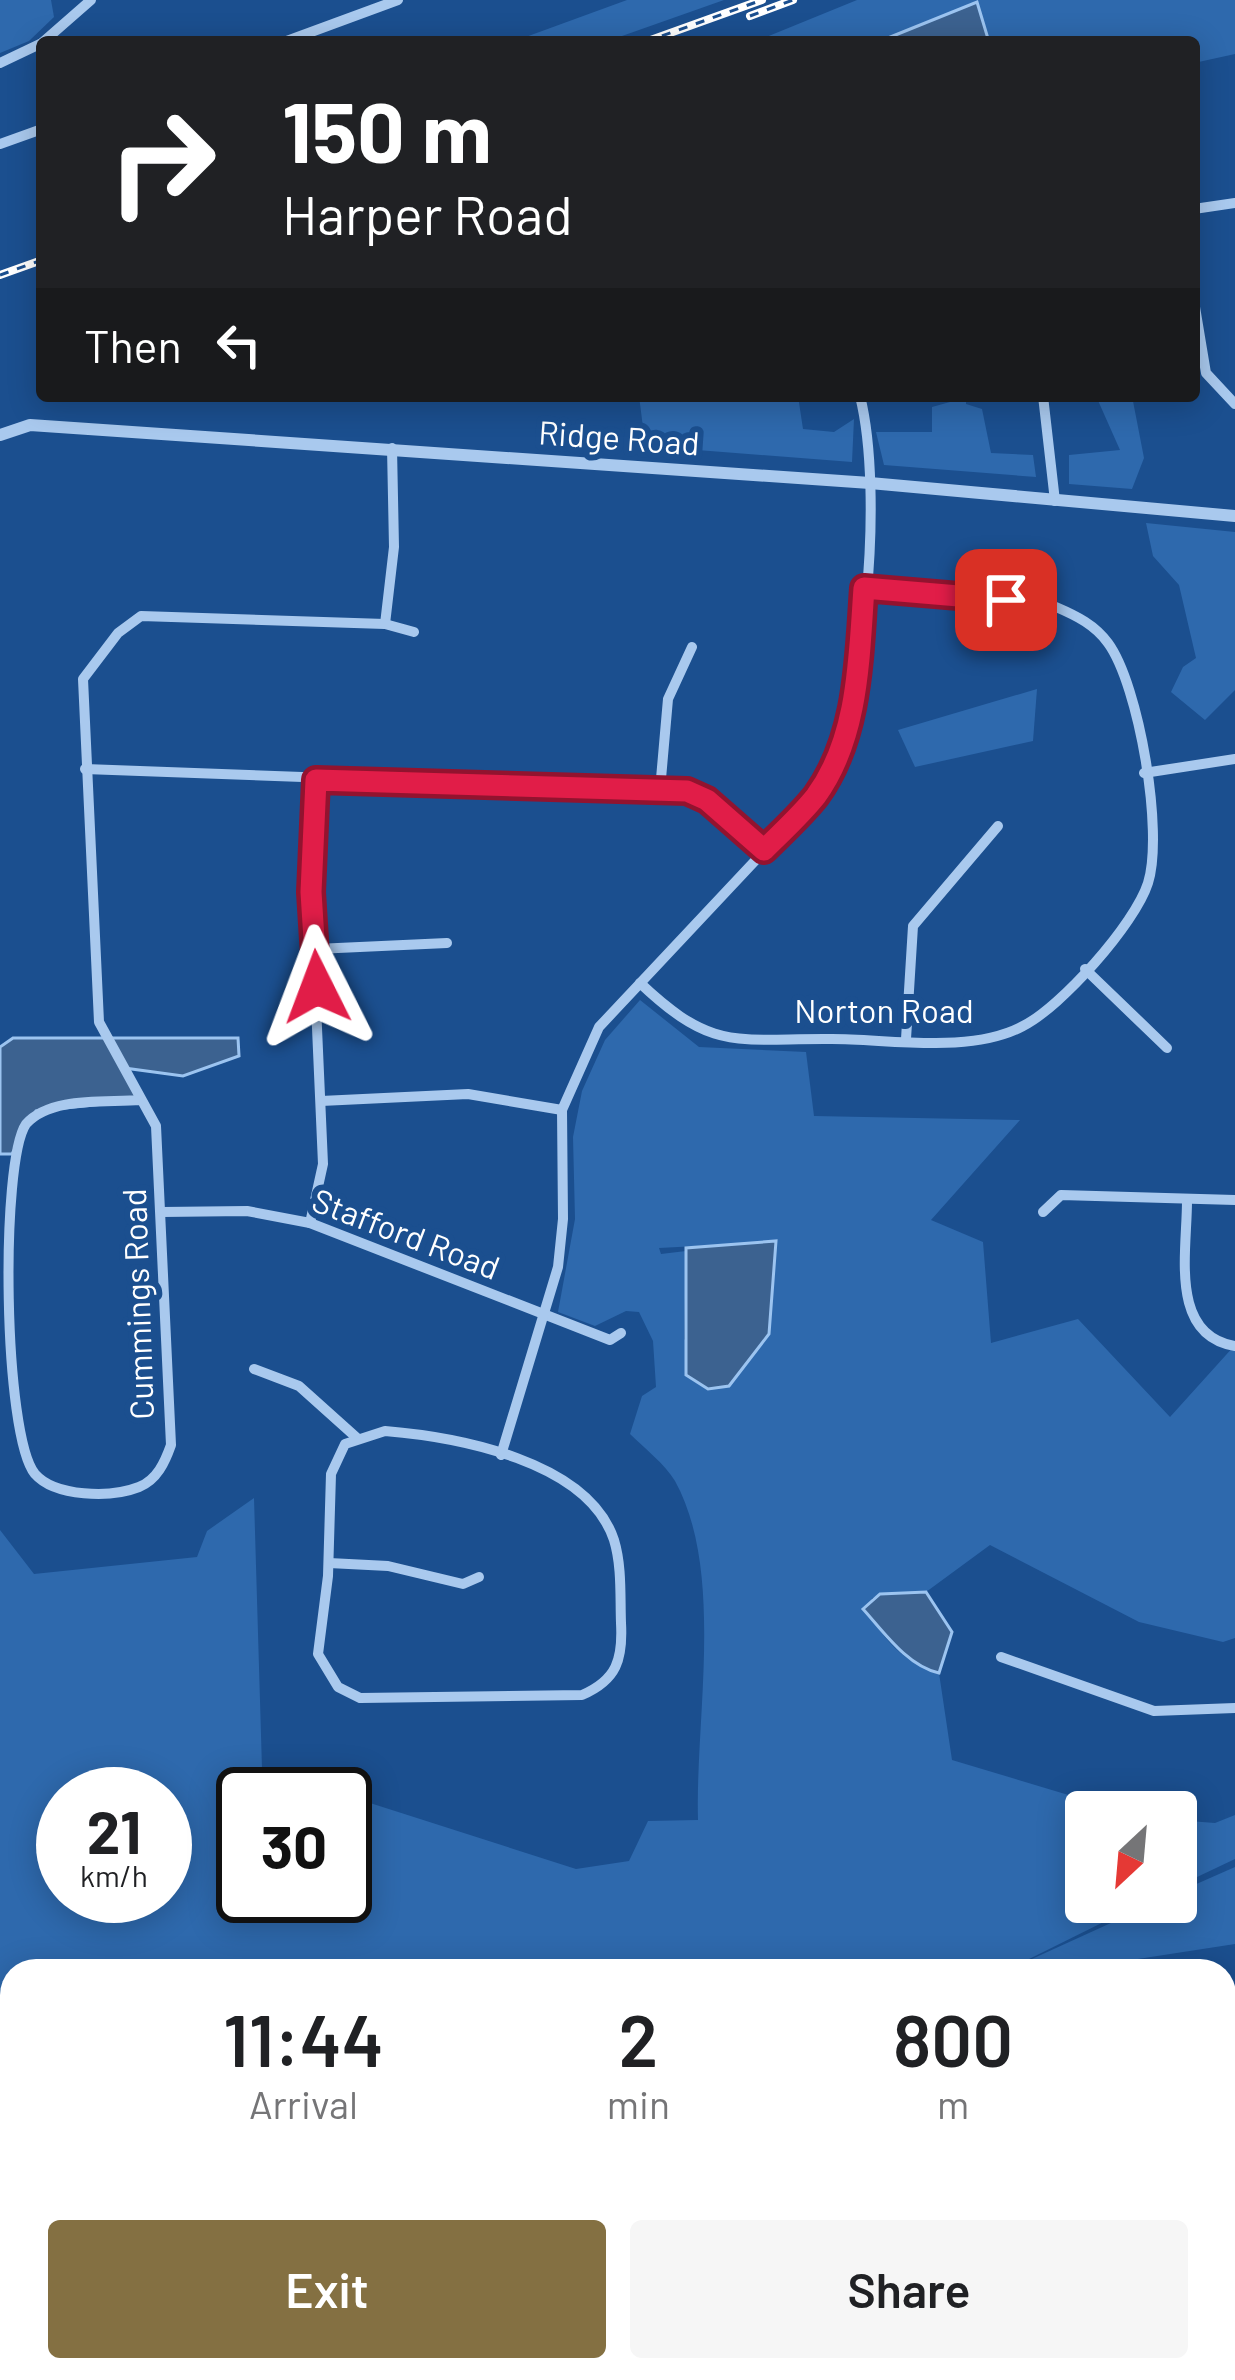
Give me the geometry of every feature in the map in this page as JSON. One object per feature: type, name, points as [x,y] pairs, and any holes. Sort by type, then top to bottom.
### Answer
[{"type":"street","points":[[49,36],[91,0]]},
{"type":"street","points":[[300,36],[398,0]]},
{"type":"street","points":[[0,63],[36,45]]},
{"type":"street","points":[[0,144],[36,131]]},
{"type":"street","points":[[1200,208],[1235,203]]},
{"type":"street","points":[[1200,337],[1206,373],[1235,404]]},
{"type":"street","points":[[501,1455],[558,1267],[563,1219],[562,1110],[599,1027],[815,797],[836,762],[857,686],[864,588],[871,440],[862,402]]},
{"type":"street","points":[[1044,402],[1055,501]]},
{"type":"street","name":"Ridge Road","points":[[0,435],[30,425],[392,448],[1235,516]]},
{"type":"street","points":[[385,624],[394,547],[392,448]]},
{"type":"street","name":"Norton Road","points":[[640,982],[680,1020],[723,1038],[978,1039],[1010,1032],[1040,1016],[1133,914],[1149,881],[1154,845],[1130,688],[1106,640],[1085,620],[1040,605],[864,588]]},
{"type":"street","name":"Cummings Road","points":[[140,1100],[57,1107],[26,1125],[16,1142],[6,1225],[13,1385],[24,1453],[49,1486],[65,1492],[136,1489],[165,1462],[171,1445],[156,1126],[99,1022],[83,679],[105,648],[141,616],[385,624],[414,632]]},
{"type":"street","points":[[660,790],[668,699],[692,647]]},
{"type":"street","points":[[1144,773],[1235,759]]},
{"type":"street","points":[[85,769],[687,791],[707,800],[764,850]]},
{"type":"street","points":[[310,1222],[323,1164],[311,892],[316,780]]},
{"type":"street","points":[[906,1039],[913,926],[998,826]]},
{"type":"street","points":[[316,949],[447,943]]},
{"type":"street","points":[[1085,969],[1167,1048]]},
{"type":"street","points":[[321,1101],[468,1094],[562,1110]]},
{"type":"street","points":[[1043,1212],[1061,1195],[1235,1200]]},
{"type":"street","points":[[1187,1202],[1188,1308],[1201,1331],[1216,1343],[1235,1346]]},
{"type":"street","name":"Stafford Road","points":[[162,1211],[247,1211],[310,1222],[610,1340],[621,1333]]},
{"type":"street","points":[[254,1370],[298,1386],[357,1438]]},
{"type":"street","points":[[385,1431],[417,1434],[501,1455],[570,1482],[604,1518],[614,1540],[623,1654],[599,1688],[582,1695],[360,1698],[338,1687],[318,1654],[329,1563],[331,1474],[345,1444],[357,1438],[385,1431]]},
{"type":"street","points":[[329,1563],[388,1566],[463,1584],[479,1577]]},
{"type":"street","points":[[1001,1657],[1154,1711],[1184,1714],[1235,1708]]},
{"type":"shaded area","points":[[0,0],[51,0],[54,17],[29,41],[0,53]]},
{"type":"shaded area","points":[[627,0],[724,0],[622,36],[528,36]]},
{"type":"shaded area","points":[[857,0],[1235,0],[1235,54],[1200,62],[1200,36],[987,36],[976,3],[893,36],[769,36]]},
{"type":"shaded area","points":[[977,2],[987,36],[893,36]]},
{"type":"shaded area","points":[[640,402],[799,402],[803,429],[834,432],[854,419],[852,462],[659,447],[644,435]]},
{"type":"shaded area","points":[[966,402],[982,409],[991,453],[1033,455],[1036,477],[884,465],[876,432],[932,432],[932,407]]},
{"type":"shaded area","points":[[1099,402],[1133,402],[1144,458],[1132,489],[1069,484],[1069,455],[1120,450]]},
{"type":"shaded area","points":[[1146,523],[1235,532],[1235,690],[1205,720],[1171,692],[1183,667],[1196,658],[1179,585],[1153,556]]},
{"type":"shaded area","points":[[1037,689],[1033,741],[915,767],[898,730]]},
{"type":"shaded area","points":[[640,1000],[699,1047],[806,1052],[814,1116],[1020,1120],[931,1220],[983,1242],[991,1343],[1078,1319],[1170,1417],[1235,1345],[1235,1638],[1223,1642],[1139,1622],[990,1545],[926,1592],[872,1598],[876,1622],[892,1645],[915,1663],[939,1673],[952,1760],[1065,1794],[1065,1923],[1102,1923],[1029,1959],[0,1959],[0,1530],[34,1574],[197,1557],[207,1531],[254,1498],[262,1767],[216,1767],[216,1923],[372,1923],[372,1804],[576,1869],[629,1861],[648,1821],[698,1820],[704,1646],[699,1558],[675,1481],[630,1434],[642,1396],[656,1387],[653,1341],[639,1312],[626,1311],[595,1326],[558,1312],[575,1219],[573,1137],[582,1091],[605,1040]],"holes":[[[776,1242],[684,1340],[686,1251],[661,1254],[659,1248]]]},
{"type":"shaded area","points":[[13,1038],[238,1038],[239,1056],[183,1076],[124,1068],[143,1100],[36,1111],[12,1154],[0,1154],[0,1047]]},
{"type":"shaded area","points":[[776,1241],[769,1334],[729,1386],[708,1389],[686,1375],[686,1248]]},
{"type":"shaded area","points":[[926,1592],[952,1632],[939,1673],[906,1655],[863,1609],[880,1594]]},
{"type":"shaded area","points":[[1235,1815],[1235,1859],[1197,1877],[1197,1822],[1215,1823]]},
{"type":"shaded area","points":[[1235,1867],[1235,1944],[1138,1959],[1032,1959],[1111,1923],[1197,1923],[1197,1884]]},
{"type":"railway","points":[[662,36],[762,0]]},
{"type":"railway","points":[[750,16],[793,0]]},
{"type":"railway","points":[[0,275],[36,262]]},
{"type":"route","points":[[317,987],[311,892],[316,780],[687,791],[719,809],[764,850],[815,797],[836,762],[857,686],[864,588],[1006,600]]}]
